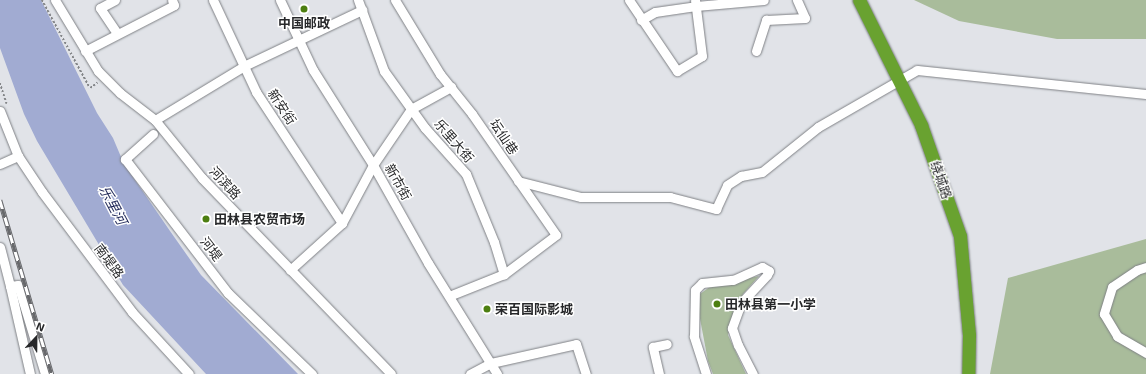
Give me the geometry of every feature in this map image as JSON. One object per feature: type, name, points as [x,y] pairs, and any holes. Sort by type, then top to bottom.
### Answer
[{"type":"highway","name":"绕城路","points":[[859,0],[921,125],[960,236],[969,335],[968,374]]},
{"type":"street","name":"河滨路","points":[[55,0],[84,51],[105,78],[120,93],[155,120],[202,178],[390,374]]},
{"type":"street","points":[[115,0],[100,8],[117,34]]},
{"type":"street","points":[[84,51],[174,4],[172,0]]},
{"type":"street","name":"新安街","points":[[212,0],[256,92],[342,223]]},
{"type":"street","name":"新市街","points":[[280,0],[313,70],[374,165],[497,374]]},
{"type":"street","name":"乐里大街","points":[[358,0],[384,71],[411,109],[466,174],[494,242],[504,274]]},
{"type":"street","name":"坛仙巷","points":[[395,0],[450,87],[556,235],[504,274]]},
{"type":"street","points":[[629,0],[640,20],[677,71],[702,56],[695,3]]},
{"type":"street","points":[[640,20],[656,12],[695,3],[764,0]]},
{"type":"street","points":[[756,51],[766,20],[806,18],[797,0]]},
{"type":"street","points":[[155,120],[244,66],[298,38],[362,10]]},
{"type":"street","points":[[518,181],[581,197],[670,197],[716,209],[727,185],[741,176],[762,172],[818,127],[900,83],[917,70],[1146,94]]},
{"type":"street","points":[[290,270],[342,223],[374,165],[411,109],[450,87]]},
{"type":"street","name":"南堤路","points":[[4,110],[18,156],[97,268],[132,312],[189,374]]},
{"type":"street","name":"河堤","points":[[153,134],[125,159],[228,293],[312,374]]},
{"type":"street","points":[[0,164],[18,156]]},
{"type":"street","points":[[0,247],[30,374]]},
{"type":"street","points":[[706,374],[694,336],[695,290],[702,283],[733,280],[762,267],[769,271],[768,275],[741,303],[732,328],[738,345],[753,374]]},
{"type":"street","points":[[1146,268],[1137,270],[1112,287],[1104,314],[1117,336],[1146,353]]},
{"type":"street","points":[[450,296],[504,274]]},
{"type":"street","points":[[10,286],[18,285],[44,374]]},
{"type":"street","points":[[470,374],[491,363],[576,344],[586,374]]},
{"type":"street","points":[[659,374],[653,347],[667,344]]},
{"type":"path","points":[[42,0],[90,88],[105,78]]},
{"type":"path","points":[[0,84],[4,110]]},
{"type":"green space","points":[[914,0],[1146,0],[1146,39],[1057,39],[959,21]]},
{"type":"green space","points":[[1146,239],[1146,374],[990,374],[1008,278]]},
{"type":"green space","points":[[759,276],[743,294],[733,314],[728,335],[746,374],[713,374],[708,361],[697,303],[700,294],[711,286]]},
{"type":"water","name":"乐里河","points":[[0,0],[41,0],[97,113],[113,138],[124,164],[170,231],[201,275],[298,374],[206,374],[123,285],[37,141],[24,114],[0,48]]},
{"type":"railway","points":[[0,200],[52,374]]},
{"type":"place","name":"中国邮政","points":[[304,9]]},
{"type":"place","name":"田林县农贸市场","points":[[206,219]]},
{"type":"place","name":"田林县第一小学","points":[[717,304]]},
{"type":"place","name":"荣百国际影城","points":[[487,309]]}]
